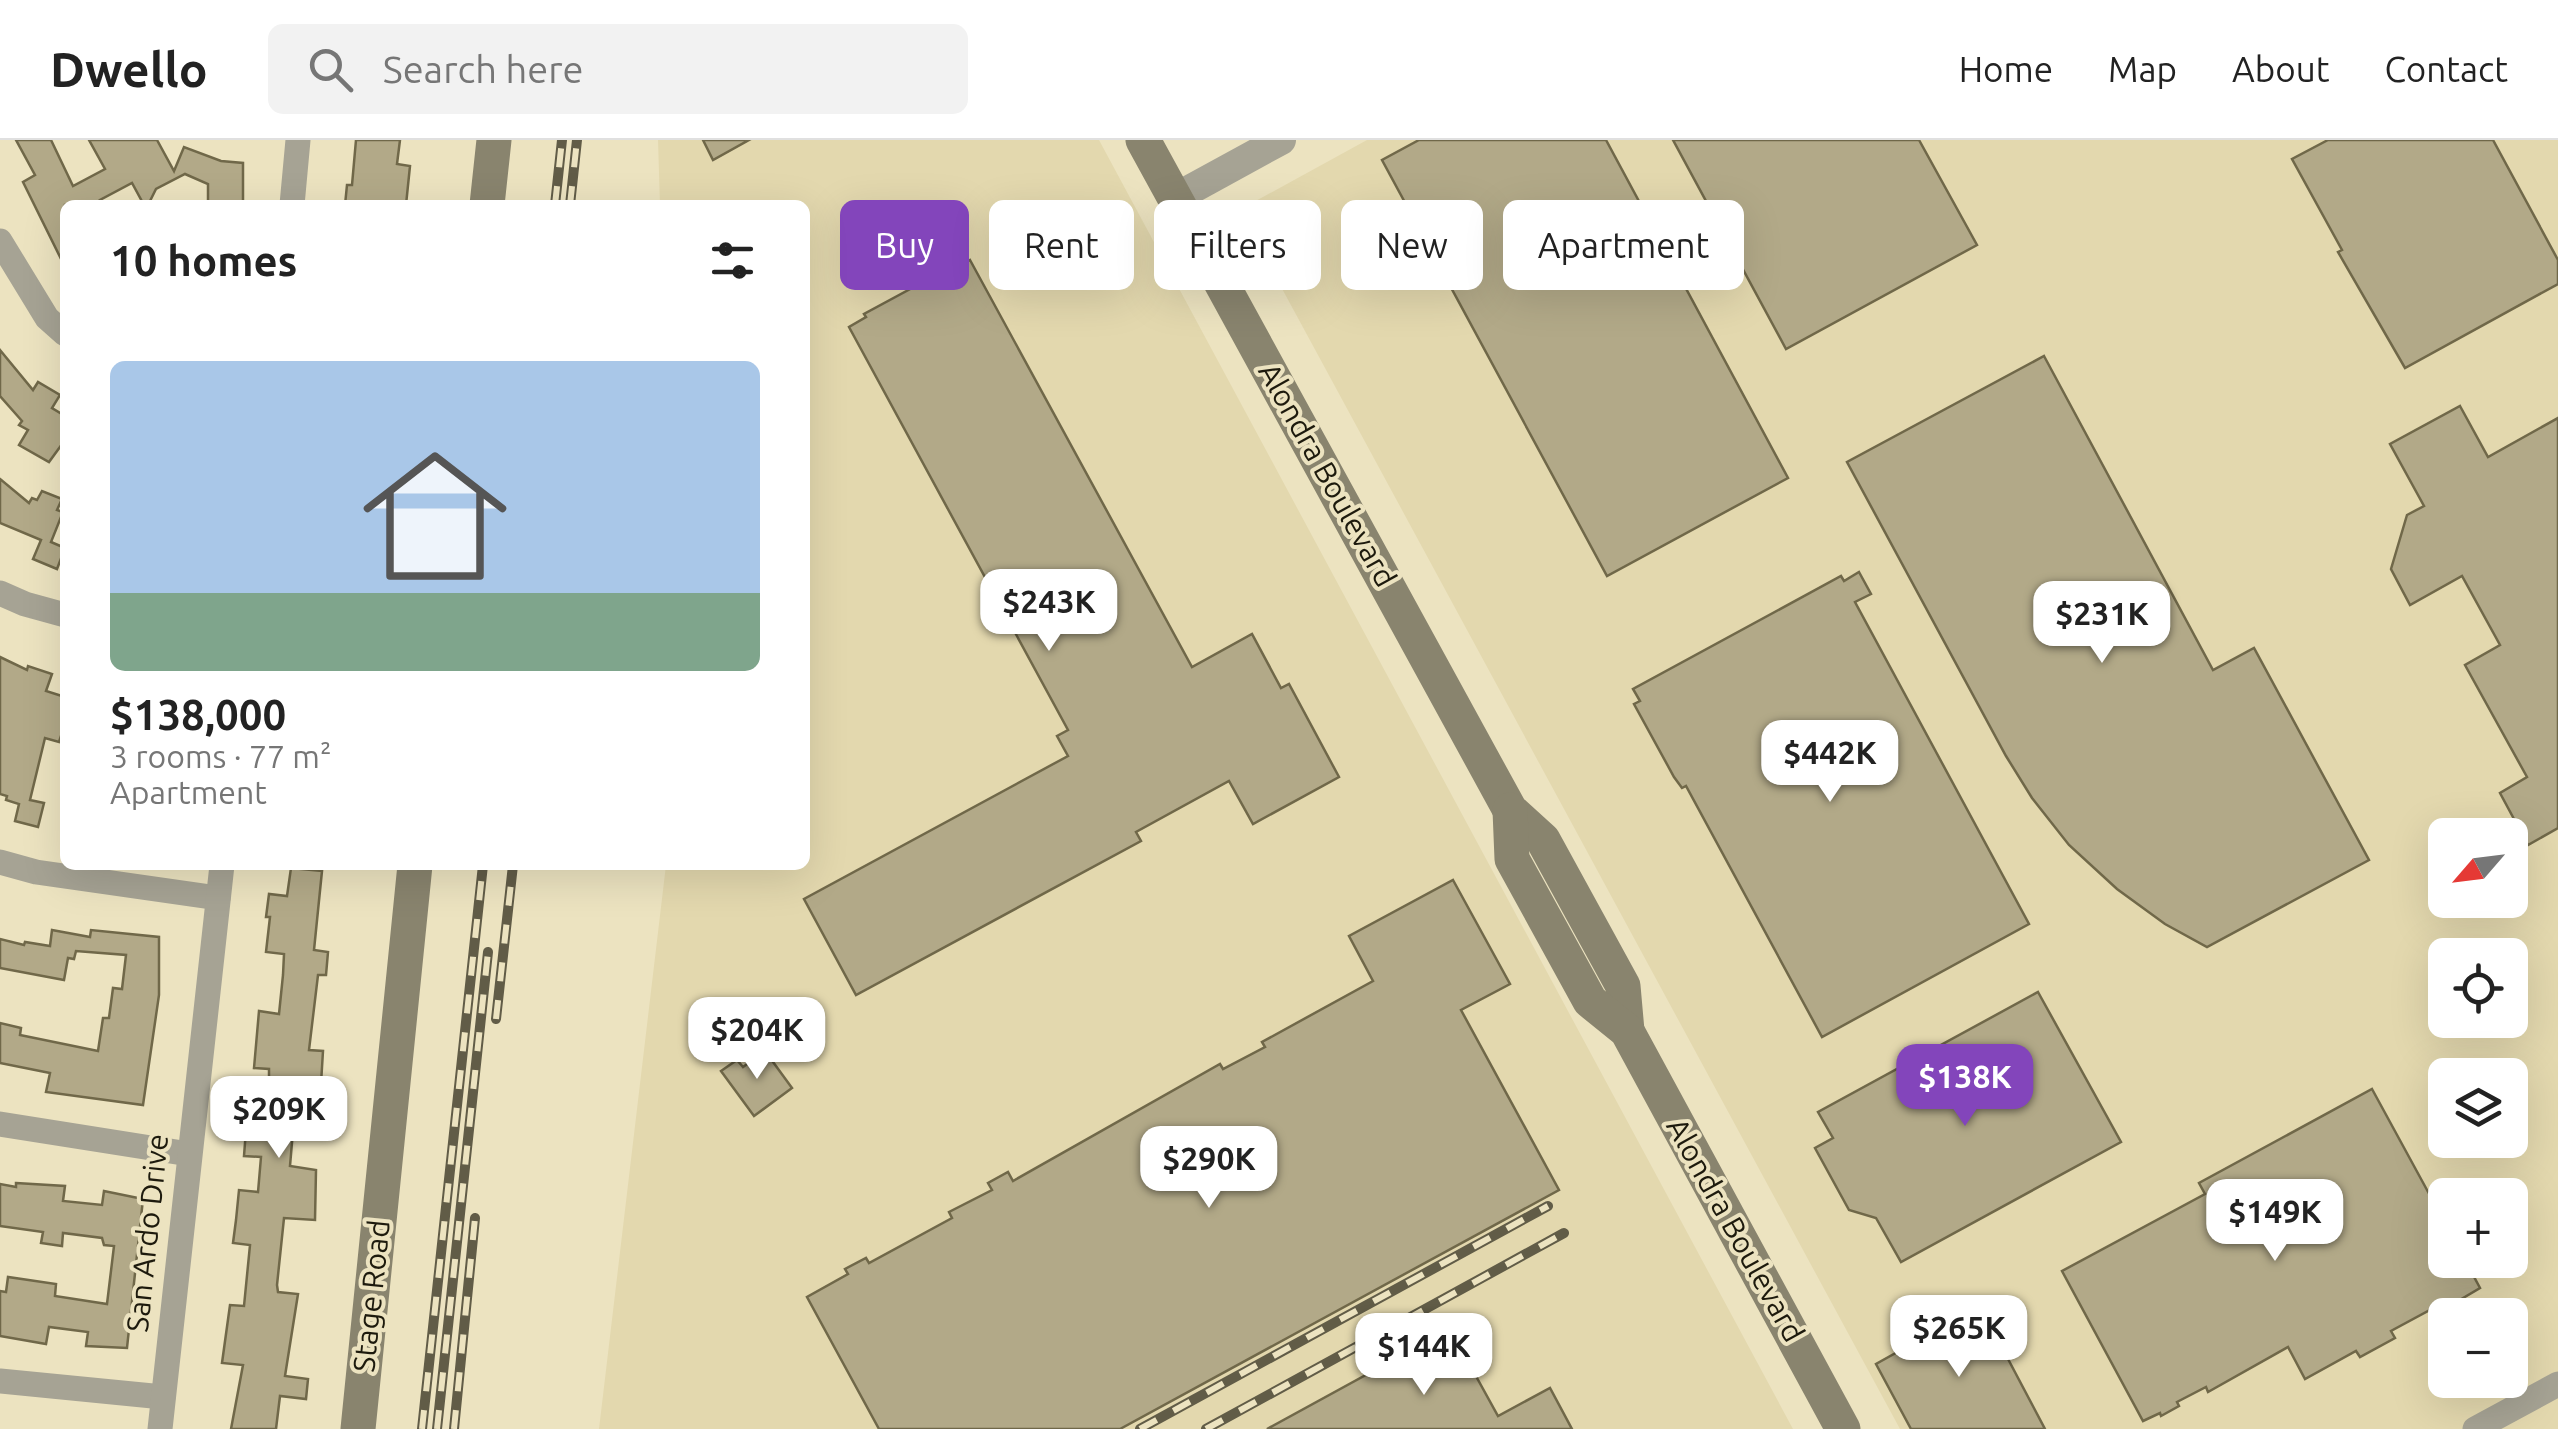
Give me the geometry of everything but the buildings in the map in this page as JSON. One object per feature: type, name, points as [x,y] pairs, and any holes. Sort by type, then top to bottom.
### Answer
[{"type":"main road","points":[[488,200],[494,140]]},
{"type":"main road","name":"Alondra Boulevard","points":[[1144,140],[1510,810],[1512,859],[1590,1001],[1627,1031],[1843,1429]]},
{"type":"main road","name":"Stage Road","points":[[358,1429],[414,870]]},
{"type":"street","points":[[292,200],[298,140]]},
{"type":"street","points":[[1175,198],[1280,140]]},
{"type":"street","points":[[0,242],[47,318],[60,330]]},
{"type":"street","points":[[0,593],[60,613]]},
{"type":"street","points":[[0,862],[36,872],[218,898]]},
{"type":"street","name":"San Ardo Drive","points":[[160,1429],[221,870]]},
{"type":"street","points":[[0,1124],[188,1154]]},
{"type":"street","points":[[0,1381],[163,1397]]},
{"type":"street","points":[[2475,1429],[2558,1384]]},
{"type":"shaded area","points":[[658,140],[1099,140],[1131,200],[989,200],[989,290],[1134,290],[1134,205],[1154,242],[1154,290],[1180,290],[1793,1429],[599,1429],[665,870],[810,870],[810,200],[660,200]]},
{"type":"shaded area","points":[[1367,140],[2558,140],[2558,1429],[1900,1429],[1283,290],[1321,290],[1321,200],[1257,200]]},
{"type":"railway","points":[[556,200],[562,140]]},
{"type":"railway","points":[[571,200],[577,140]]},
{"type":"railway","points":[[422,1429],[482,870]]},
{"type":"railway","points":[[496,1019],[512,870]]},
{"type":"railway","points":[[437,1429],[488,952]]},
{"type":"railway","points":[[1140,1429],[1548,1206]]},
{"type":"railway","points":[[454,1429],[475,1218]]},
{"type":"railway","points":[[1206,1429],[1564,1233]]}]
